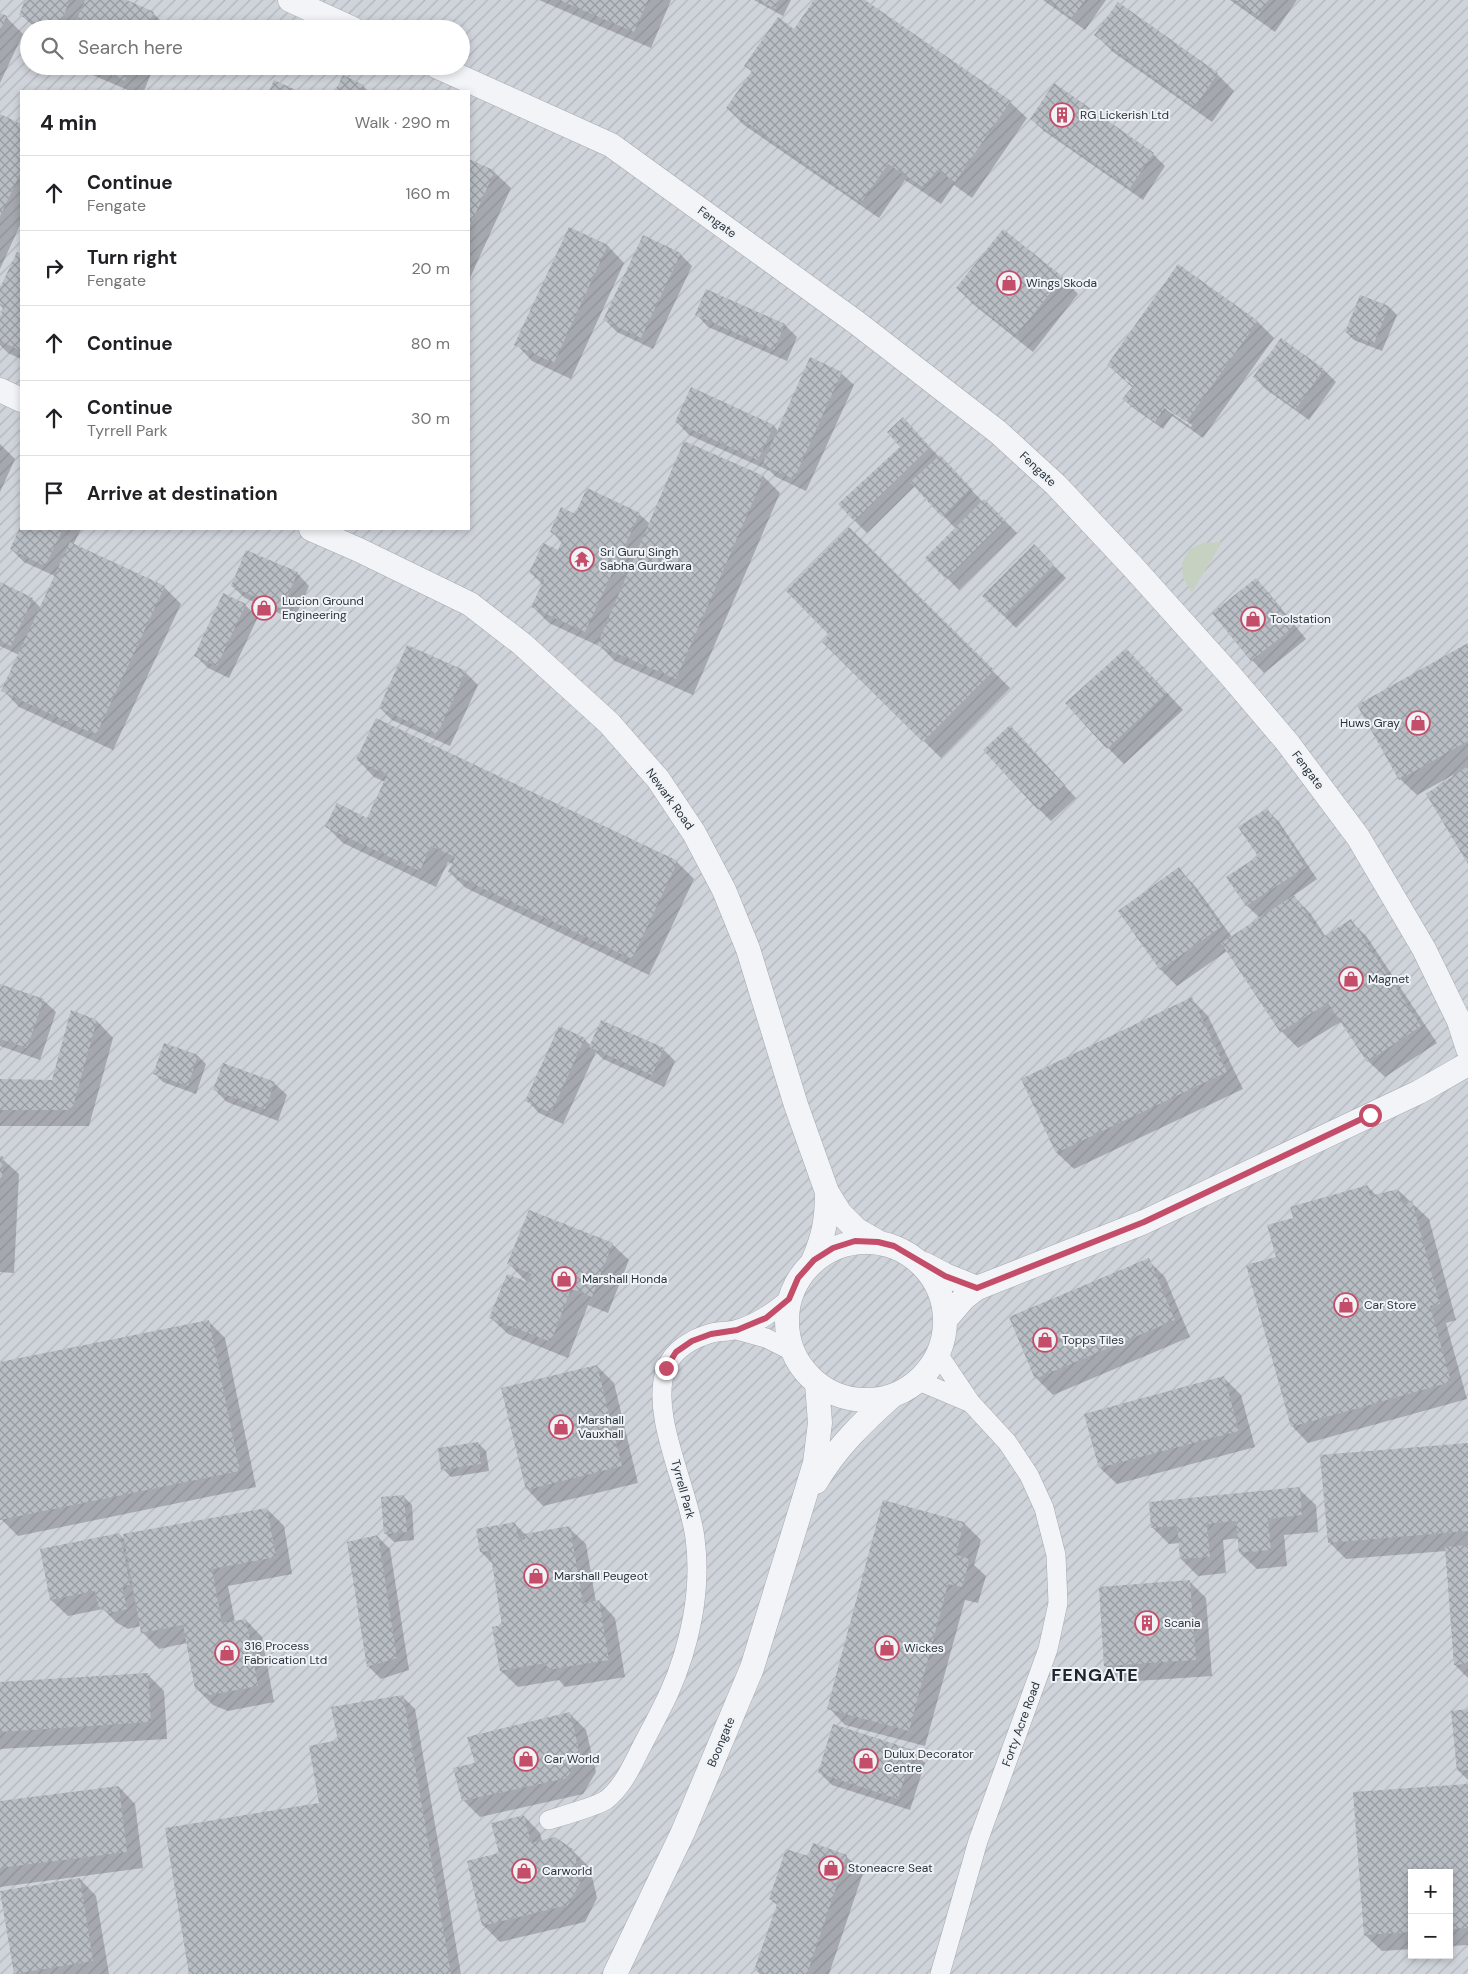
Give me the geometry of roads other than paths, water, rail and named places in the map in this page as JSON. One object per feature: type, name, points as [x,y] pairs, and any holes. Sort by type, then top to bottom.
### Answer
[{"type":"street","points":[[290,0],[333,20]]},
{"type":"street","name":"Fengate","points":[[456,75],[610,145],[856,323],[998,432],[1056,485],[1230,674],[1287,742],[1358,837],[1424,949],[1460,1021],[1468,1049]]},
{"type":"street","points":[[0,390],[20,400]]},
{"type":"street","name":"Newark Road","points":[[313,530],[470,604],[522,644],[609,723],[658,779],[694,833],[724,890],[748,949],[806,1133],[827,1192],[840,1213],[857,1230],[878,1242]]},
{"type":"street","points":[[946,1319],[964,1298],[977,1288],[1144,1222],[1419,1092],[1468,1064]]},
{"type":"street","name":"Newark Road","points":[[814,1260],[823,1239],[827,1216],[827,1192]]},
{"type":"street","points":[[855,1241],[878,1242],[908,1252],[934,1278],[943,1298],[946,1319],[944,1337],[930,1369],[919,1381],[906,1390],[892,1396],[873,1400],[853,1400],[834,1394],[817,1384],[803,1369],[792,1351],[786,1325],[789,1299],[798,1278],[814,1260],[833,1248],[855,1241]]},
{"type":"street","points":[[920,1262],[945,1276],[977,1288]]},
{"type":"street","points":[[737,1330],[766,1318],[789,1299]]},
{"type":"street","points":[[737,1330],[766,1338],[792,1351]]},
{"type":"street","name":"Tyrrell Park","points":[[549,1820],[606,1800],[625,1779],[669,1693],[690,1628],[696,1596],[697,1566],[695,1538],[689,1504],[661,1409],[662,1389],[666,1368],[676,1352],[692,1341],[711,1334],[737,1330]]},
{"type":"street","name":"Forty Acre Road","points":[[938,1354],[971,1402],[1007,1442],[1029,1475],[1044,1508],[1056,1555],[1058,1603],[1048,1649],[978,1841],[940,1974]]},
{"type":"street","points":[[919,1381],[971,1402]]},
{"type":"street","name":"Boongate","points":[[614,1974],[683,1832],[752,1668],[815,1463],[819,1429],[817,1384]]},
{"type":"street","name":"Boongate","points":[[804,1501],[828,1462],[858,1427],[892,1396]]},
{"type":"place","name":"RG Lickerish Ltd","points":[[1062,115]]},
{"type":"place","name":"Wings Skoda","points":[[1009,283]]},
{"type":"place","name":"Sri Guru Singh Sabha Gurdwara","points":[[582,559]]},
{"type":"place","name":"Lucion Ground Engineering","points":[[264,608]]},
{"type":"place","name":"Toolstation","points":[[1253,619]]},
{"type":"place","name":"Huws Gray","points":[[1418,723]]},
{"type":"place","name":"Magnet","points":[[1351,979]]},
{"type":"place","name":"Marshall Honda","points":[[564,1279]]},
{"type":"place","name":"Car Store","points":[[1346,1305]]},
{"type":"place","name":"Topps Tiles","points":[[1045,1340]]},
{"type":"place","name":"Marshall Vauxhall","points":[[561,1427]]},
{"type":"place","name":"Marshall Peugeot","points":[[536,1576]]},
{"type":"place","name":"Scania","points":[[1147,1623]]},
{"type":"place","name":"Wickes","points":[[887,1648]]},
{"type":"place","name":"316 Process Fabrication Ltd","points":[[227,1653]]},
{"type":"place","name":"Car World","points":[[526,1759]]},
{"type":"place","name":"Dulux Decorator Centre","points":[[866,1761]]},
{"type":"place","name":"Stoneacre Seat","points":[[831,1868]]},
{"type":"place","name":"Carworld","points":[[524,1871]]},
{"type":"district","name":"FENGATE","points":[[1095,1675]]}]
